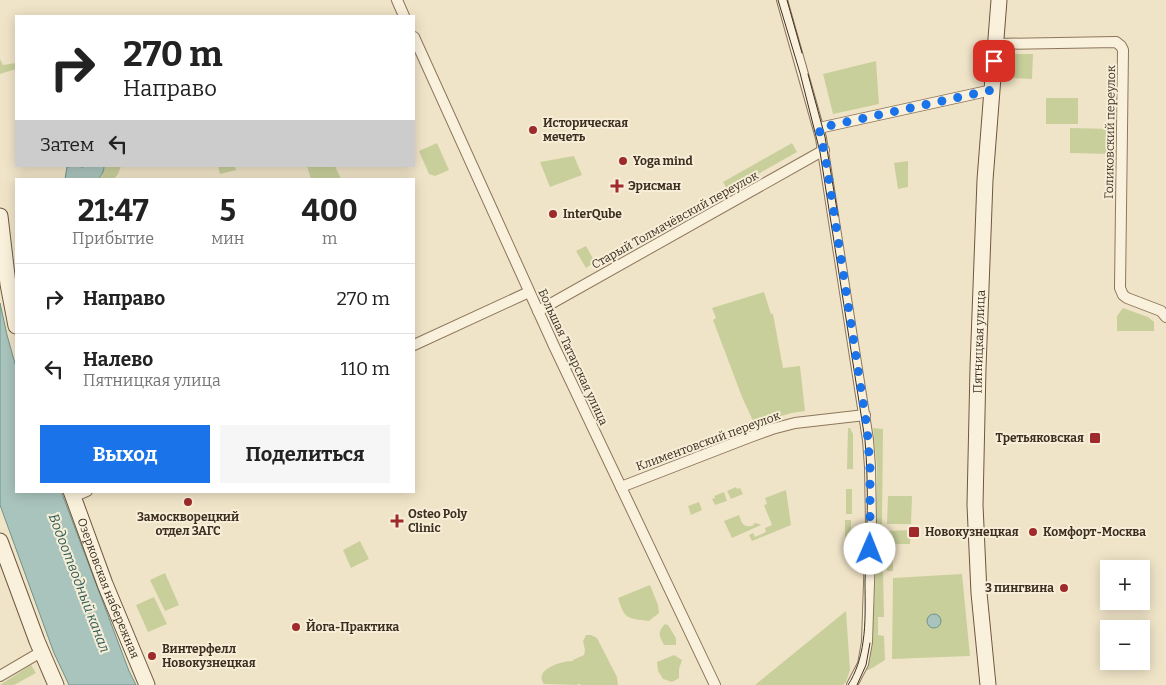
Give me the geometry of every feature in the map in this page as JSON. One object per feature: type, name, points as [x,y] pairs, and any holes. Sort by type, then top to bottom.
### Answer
[{"type":"street","points":[[397,0],[404,15]]},
{"type":"street","points":[[782,0],[824,150],[865,415],[871,491],[867,642],[863,664],[852,685]]},
{"type":"street","name":"Пятницкая улица","points":[[988,685],[979,593],[975,505],[985,187],[999,0]]},
{"type":"street","name":"Большая Татарская улица","points":[[415,39],[529,292],[715,685]]},
{"type":"street","name":"Голиковский переулок","points":[[996,44],[1116,42],[1121,46],[1123,50],[1123,90],[1120,288],[1123,295],[1127,298],[1161,311],[1166,317]]},
{"type":"street","points":[[819,128],[992,90]]},
{"type":"street","name":"Старый Толмачёвский переулок","points":[[538,311],[824,150]]},
{"type":"street","points":[[0,216],[8,284],[15,321]]},
{"type":"street","points":[[415,345],[529,292]]},
{"type":"street","name":"Климентовский переулок","points":[[620,487],[772,429],[795,423],[865,415]]},
{"type":"street","name":"Озерковская набережная","points":[[77,493],[105,584],[147,685]]},
{"type":"street","points":[[0,541],[41,652],[56,685]]},
{"type":"street","points":[[0,676],[41,652]]},
{"type":"green space","points":[[1015,54],[1033,54],[1032,79],[1013,78],[1013,58]]},
{"type":"green space","points":[[0,59],[3,65],[15,63],[15,69],[0,74]]},
{"type":"green space","points":[[876,61],[879,104],[833,114],[823,74]]},
{"type":"green space","points":[[1046,98],[1078,98],[1078,124],[1046,124]]},
{"type":"green space","points":[[1070,128],[1112,129],[1111,154],[1070,153]]},
{"type":"green space","points":[[437,143],[449,170],[435,176],[429,174],[419,151]]},
{"type":"green space","points":[[792,143],[797,152],[728,191],[723,182]]},
{"type":"green space","points":[[574,156],[582,175],[550,187],[540,162]]},
{"type":"green space","points":[[908,161],[908,187],[898,189],[894,163]]},
{"type":"green space","points":[[104,167],[121,167],[115,178],[99,178],[102,176]]},
{"type":"green space","points":[[218,167],[235,167],[236,170],[220,174]]},
{"type":"green space","points":[[307,167],[335,167],[341,178],[311,178]]},
{"type":"green space","points":[[586,246],[595,262],[586,268],[576,251]]},
{"type":"green space","points":[[764,292],[771,314],[773,314],[783,368],[800,366],[805,411],[754,423],[742,397],[713,320],[716,318],[712,308]]},
{"type":"green space","points":[[1123,308],[1148,317],[1154,322],[1154,331],[1117,331],[1117,316]]},
{"type":"green space","points":[[848,428],[850,428],[853,434],[853,469],[847,469]]},
{"type":"green space","points":[[873,428],[883,429],[882,524],[877,524],[877,467]]},
{"type":"green space","points":[[736,487],[737,489],[740,488],[743,494],[731,499],[727,491]]},
{"type":"green space","points":[[846,489],[852,489],[852,514],[846,514]]},
{"type":"green space","points":[[786,490],[791,525],[752,541],[749,535],[753,533],[755,537],[766,532],[765,528],[772,525],[764,505],[767,504],[765,498]]},
{"type":"green space","points":[[724,492],[727,501],[715,505],[712,499],[715,498],[714,496]]},
{"type":"green space","points":[[888,496],[912,496],[911,524],[887,524]]},
{"type":"green space","points":[[699,502],[702,510],[691,515],[688,506]]},
{"type":"green space","points":[[739,515],[744,525],[752,526],[755,523],[761,525],[732,538],[724,521]]},
{"type":"green space","points":[[845,520],[851,520],[851,545],[845,545]]},
{"type":"green space","points":[[877,529],[883,530],[882,566],[876,566]]},
{"type":"green space","points":[[911,530],[910,544],[893,544],[893,571],[887,571],[887,531]]},
{"type":"green space","points":[[360,541],[369,559],[351,568],[343,550]]},
{"type":"green space","points":[[876,570],[882,570],[883,572],[884,617],[878,617],[878,635],[884,636],[885,660],[866,670],[872,643]]},
{"type":"green space","points":[[165,573],[179,605],[165,611],[150,580]]},
{"type":"green space","points":[[962,574],[970,656],[892,659],[893,578]]},
{"type":"green space","points":[[650,585],[659,613],[649,621],[628,617],[618,598]]},
{"type":"green space","points":[[154,597],[167,624],[148,632],[136,605]]},
{"type":"green space","points":[[846,611],[850,670],[843,685],[755,685]]},
{"type":"green space","points":[[665,624],[668,625],[676,638],[676,645],[664,645],[662,642],[660,632]]},
{"type":"green space","points":[[586,635],[597,638],[617,677],[618,685],[544,684],[542,674],[545,670],[562,662],[573,661],[584,655],[583,641]]},
{"type":"green space","points":[[674,655],[682,660],[679,678],[672,682],[663,679],[658,671],[657,662]]},
{"type":"green space","points":[[31,665],[36,673],[14,685],[0,685]]},
{"type":"water","points":[[67,167],[104,167],[99,178],[65,178]]},
{"type":"water","name":"Водоотводный канал","points":[[0,303],[15,363],[15,493],[62,493],[136,685],[69,685],[54,653],[0,505]]},
{"type":"water","points":[[934,614],[939,616],[941,621],[939,626],[934,628],[929,626],[927,621],[929,616]]},
{"type":"tram line","points":[[778,0],[800,73],[820,152],[865,440],[867,475],[865,627],[859,659],[848,685]]},
{"type":"tram line","points":[[787,0],[802,53]]},
{"type":"tram line","points":[[808,74],[825,137],[838,216]]},
{"type":"tram line","points":[[857,685],[866,665],[870,643]]},
{"type":"place","name":"Историческая мечеть","points":[[533,130]]},
{"type":"place","name":"Yoga mind","points":[[623,161]]},
{"type":"place","name":"Эрисман","points":[[617,186]]},
{"type":"place","name":"InterQube","points":[[553,214]]},
{"type":"place","name":"Третьяковская","points":[[1095,438]]},
{"type":"place","name":"Замоскворецкий отдел ЗАГС","points":[[188,502]]},
{"type":"place","name":"Osteo Poly Clinic","points":[[397,521]]},
{"type":"place","name":"Новокузнецкая","points":[[914,532]]},
{"type":"place","name":"Комфорт-Москва","points":[[1033,532]]},
{"type":"place","name":"3 пингвина","points":[[1064,588]]},
{"type":"place","name":"Йога-Практика","points":[[296,627]]},
{"type":"place","name":"Винтерфелл Новокузнецкая","points":[[152,656]]},
{"type":"route","points":[[870,549],[870,467],[867,428],[826,161],[819,128],[992,90],[994,61]]}]
